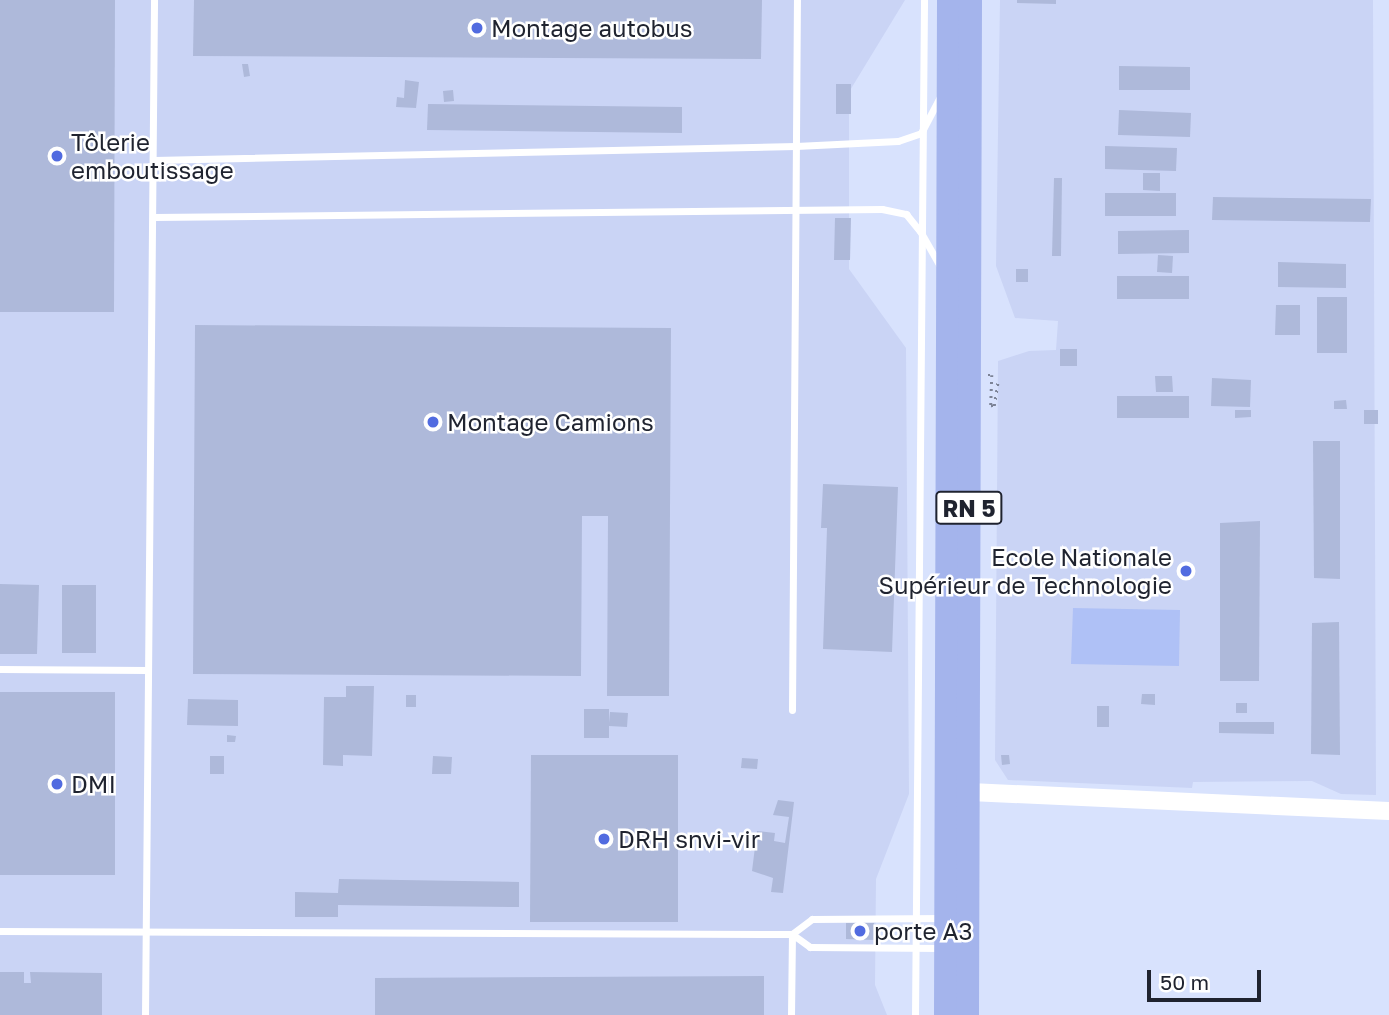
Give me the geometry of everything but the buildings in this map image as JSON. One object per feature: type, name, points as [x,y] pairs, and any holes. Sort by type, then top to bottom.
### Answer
[{"type":"highway","name":"RN 5","points":[[946,1015],[948,0]]},
{"type":"highway","name":"RN 5","points":[[967,1015],[970,792],[970,0]]},
{"type":"street","points":[[970,792],[1389,811]]},
{"type":"lane","points":[[145,1015],[154,0]]},
{"type":"lane","points":[[792,710],[797,0]]},
{"type":"lane","points":[[915,1015],[923,0]]},
{"type":"lane","points":[[154,160],[796,146],[898,141],[921,134],[948,80]]},
{"type":"lane","points":[[154,217],[882,209],[906,214],[920,230],[948,282]]},
{"type":"lane","points":[[0,669],[147,670]]},
{"type":"lane","points":[[792,934],[812,919],[946,918]]},
{"type":"lane","points":[[0,931],[792,934],[810,947],[946,948]]},
{"type":"lane","points":[[791,1015],[792,934]]},
{"type":"path","points":[[992,375],[990,405],[994,406],[998,382]]},
{"type":"shaded area","points":[[0,0],[905,0],[849,92],[849,269],[906,348],[909,794],[876,879],[875,985],[887,1015],[0,1015]]},
{"type":"shaded area","name":"Ecole Nationale Supérieur de Technologie","points":[[1000,0],[1373,0],[1376,795],[1341,794],[1312,781],[1193,782],[1192,788],[1008,780],[995,760],[998,361],[1029,351],[1056,350],[1058,321],[1015,318],[996,266]]},
{"type":"shaded area","points":[[1073,608],[1180,610],[1179,666],[1071,664]]},
{"type":"place","name":"Montage autobus","points":[[477,28]]},
{"type":"place","name":"Tôlerie emboutissage","points":[[57,156]]},
{"type":"place","name":"Montage Camions","points":[[433,422]]},
{"type":"place","name":"Ecole Nationale Supérieur de Technologie","points":[[1186,571]]},
{"type":"place","name":"DMI","points":[[57,784]]},
{"type":"place","name":"DRH snvi-vir","points":[[604,839]]},
{"type":"place","name":"porte A3","points":[[860,931]]}]
